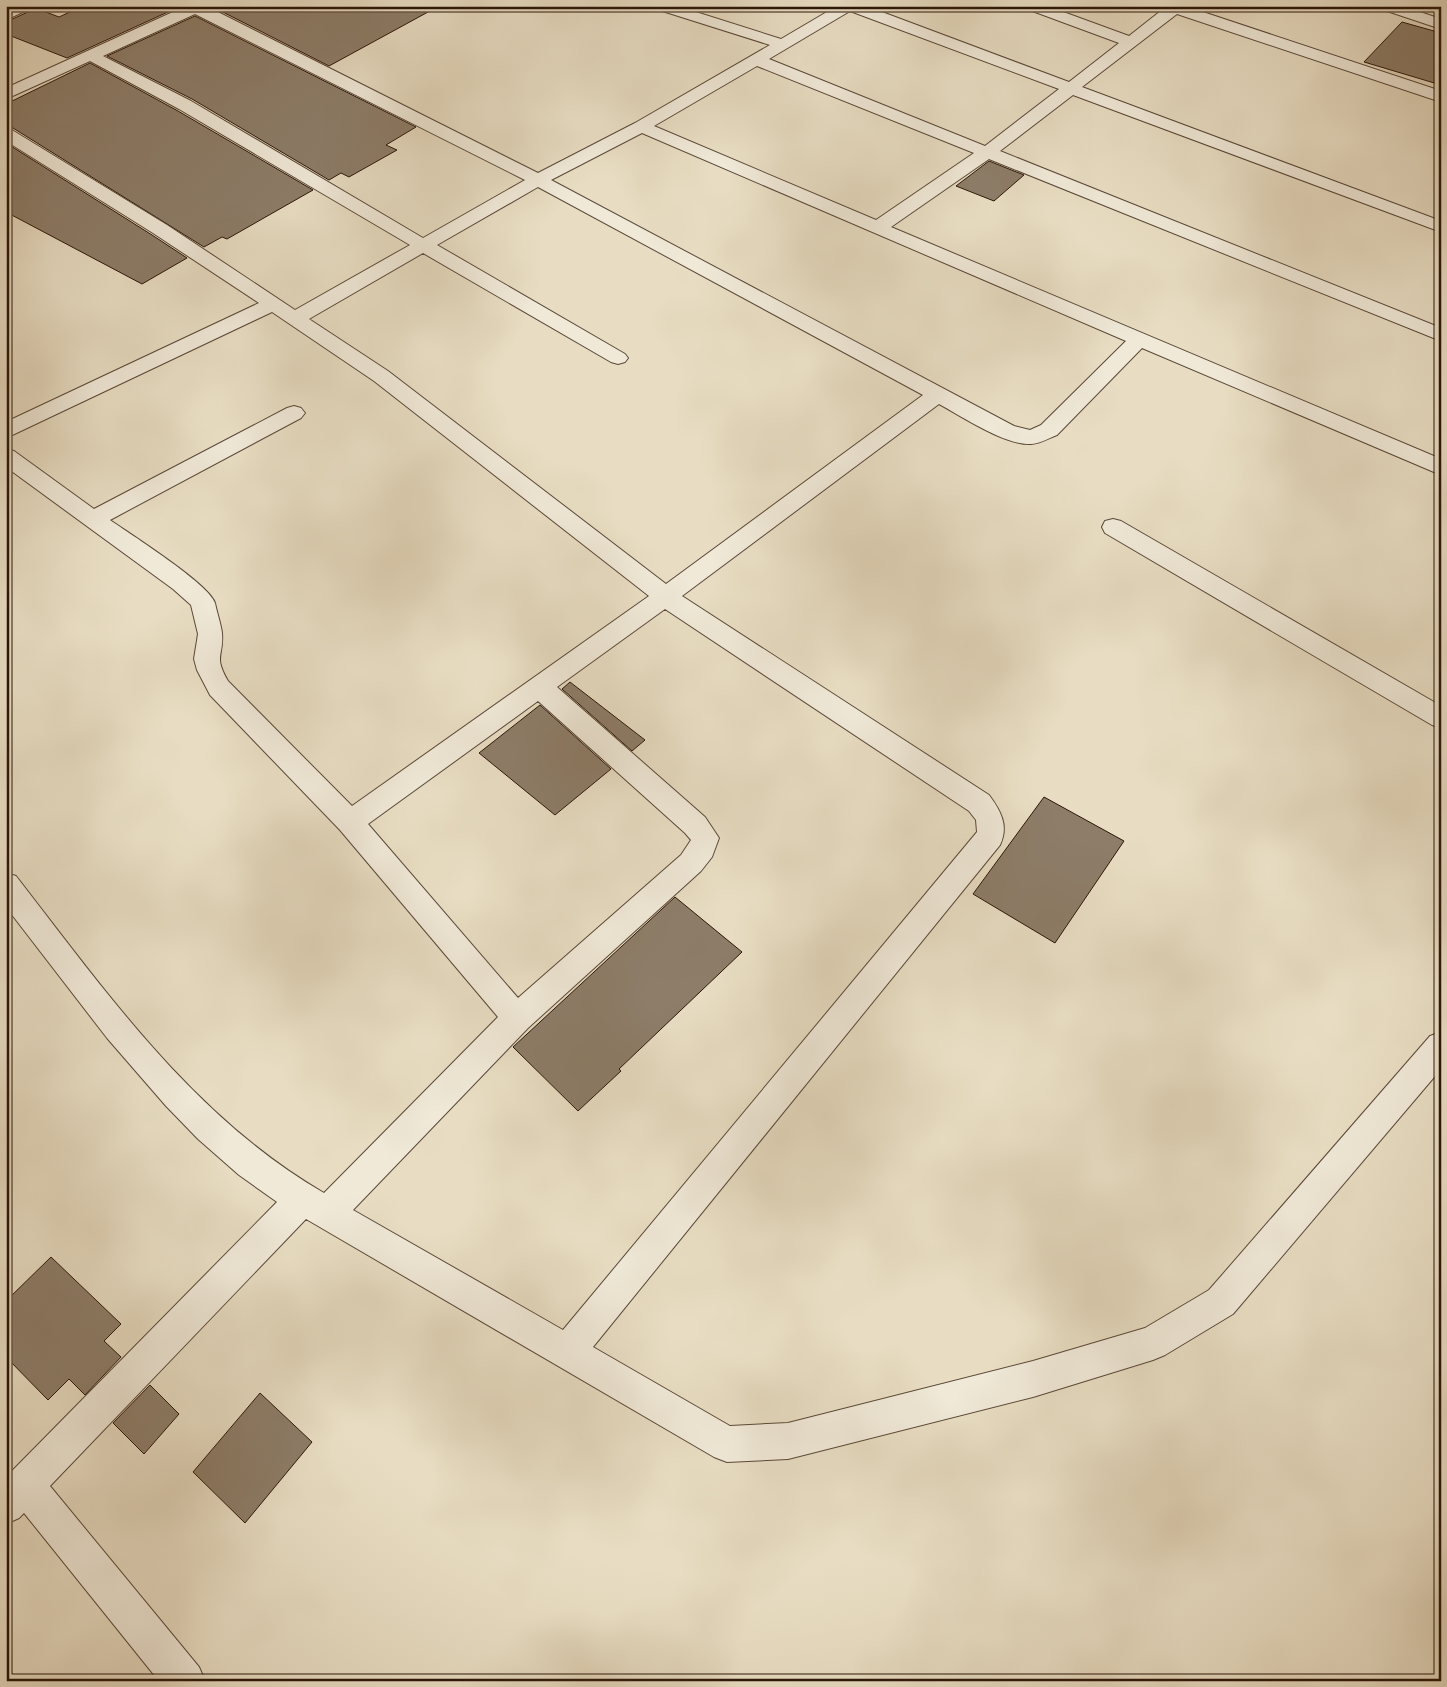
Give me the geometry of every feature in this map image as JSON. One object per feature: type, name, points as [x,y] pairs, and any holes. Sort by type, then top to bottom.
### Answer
[{"type":"street","points":[[6,15],[24,6]]},
{"type":"street","points":[[661,6],[782,44]]},
{"type":"street","points":[[294,319],[538,180],[641,127],[849,6],[1441,227]]},
{"type":"street","points":[[1032,6],[1130,42]]},
{"type":"street","points":[[1386,6],[1441,24]]},
{"type":"street","points":[[6,94],[197,7],[538,180],[1008,432],[1031,437],[1048,430],[1139,340]]},
{"type":"street","points":[[877,228],[988,152],[1176,7],[1441,97]]},
{"type":"street","points":[[90,55],[185,105],[618,358]]},
{"type":"street","points":[[757,60],[1441,334]]},
{"type":"street","points":[[641,127],[1441,468]]},
{"type":"street","points":[[6,134],[160,229],[380,376],[682,610],[979,803],[991,818],[993,829],[984,845],[567,1352]]},
{"type":"street","points":[[6,430],[273,304]]},
{"type":"street","points":[[350,822],[666,596],[937,395]]},
{"type":"street","points":[[93,519],[294,412]]},
{"type":"street","points":[[6,456],[181,582],[202,601],[210,634],[206,659],[209,670],[219,688],[350,822],[517,1018]]},
{"type":"street","points":[[1113,526],[1441,718]]},
{"type":"street","points":[[185,1681],[16,1494],[315,1206],[517,1018],[691,863],[702,849],[705,838],[695,825],[540,687]]},
{"type":"street","points":[[6,885],[133,1049],[189,1109],[244,1159],[315,1206],[727,1444],[788,1441],[1032,1379],[1153,1343],[1221,1302],[1441,1046]]},
{"type":"building","points":[[83,6],[181,6],[67,58],[6,34],[6,22],[30,11],[33,7],[59,17]]},
{"type":"building","points":[[211,6],[439,6],[329,66]]},
{"type":"building","points":[[195,16],[416,127],[386,145],[397,150],[349,177],[341,173],[329,180],[192,99],[107,56]]},
{"type":"building","points":[[1402,22],[1441,33],[1441,85],[1364,62]]},
{"type":"building","points":[[90,63],[178,111],[313,190],[227,239],[222,237],[204,247],[13,128],[6,127],[6,104]]},
{"type":"building","points":[[6,143],[187,258],[142,284],[6,212]]},
{"type":"building","points":[[989,161],[1024,175],[994,201],[956,186]]},
{"type":"building","points":[[570,682],[645,740],[632,751],[562,689]]},
{"type":"building","points":[[540,705],[611,769],[555,815],[479,753]]},
{"type":"building","points":[[1044,797],[1124,841],[1055,943],[973,894]]},
{"type":"building","points":[[675,897],[742,952],[619,1069],[621,1071],[578,1111],[513,1047]]},
{"type":"building","points":[[51,1257],[121,1324],[104,1341],[121,1357],[85,1395],[69,1379],[48,1400],[6,1357],[6,1301]]},
{"type":"building","points":[[150,1385],[179,1414],[144,1454],[113,1423]]},
{"type":"building","points":[[260,1393],[312,1442],[245,1523],[193,1472]]}]
